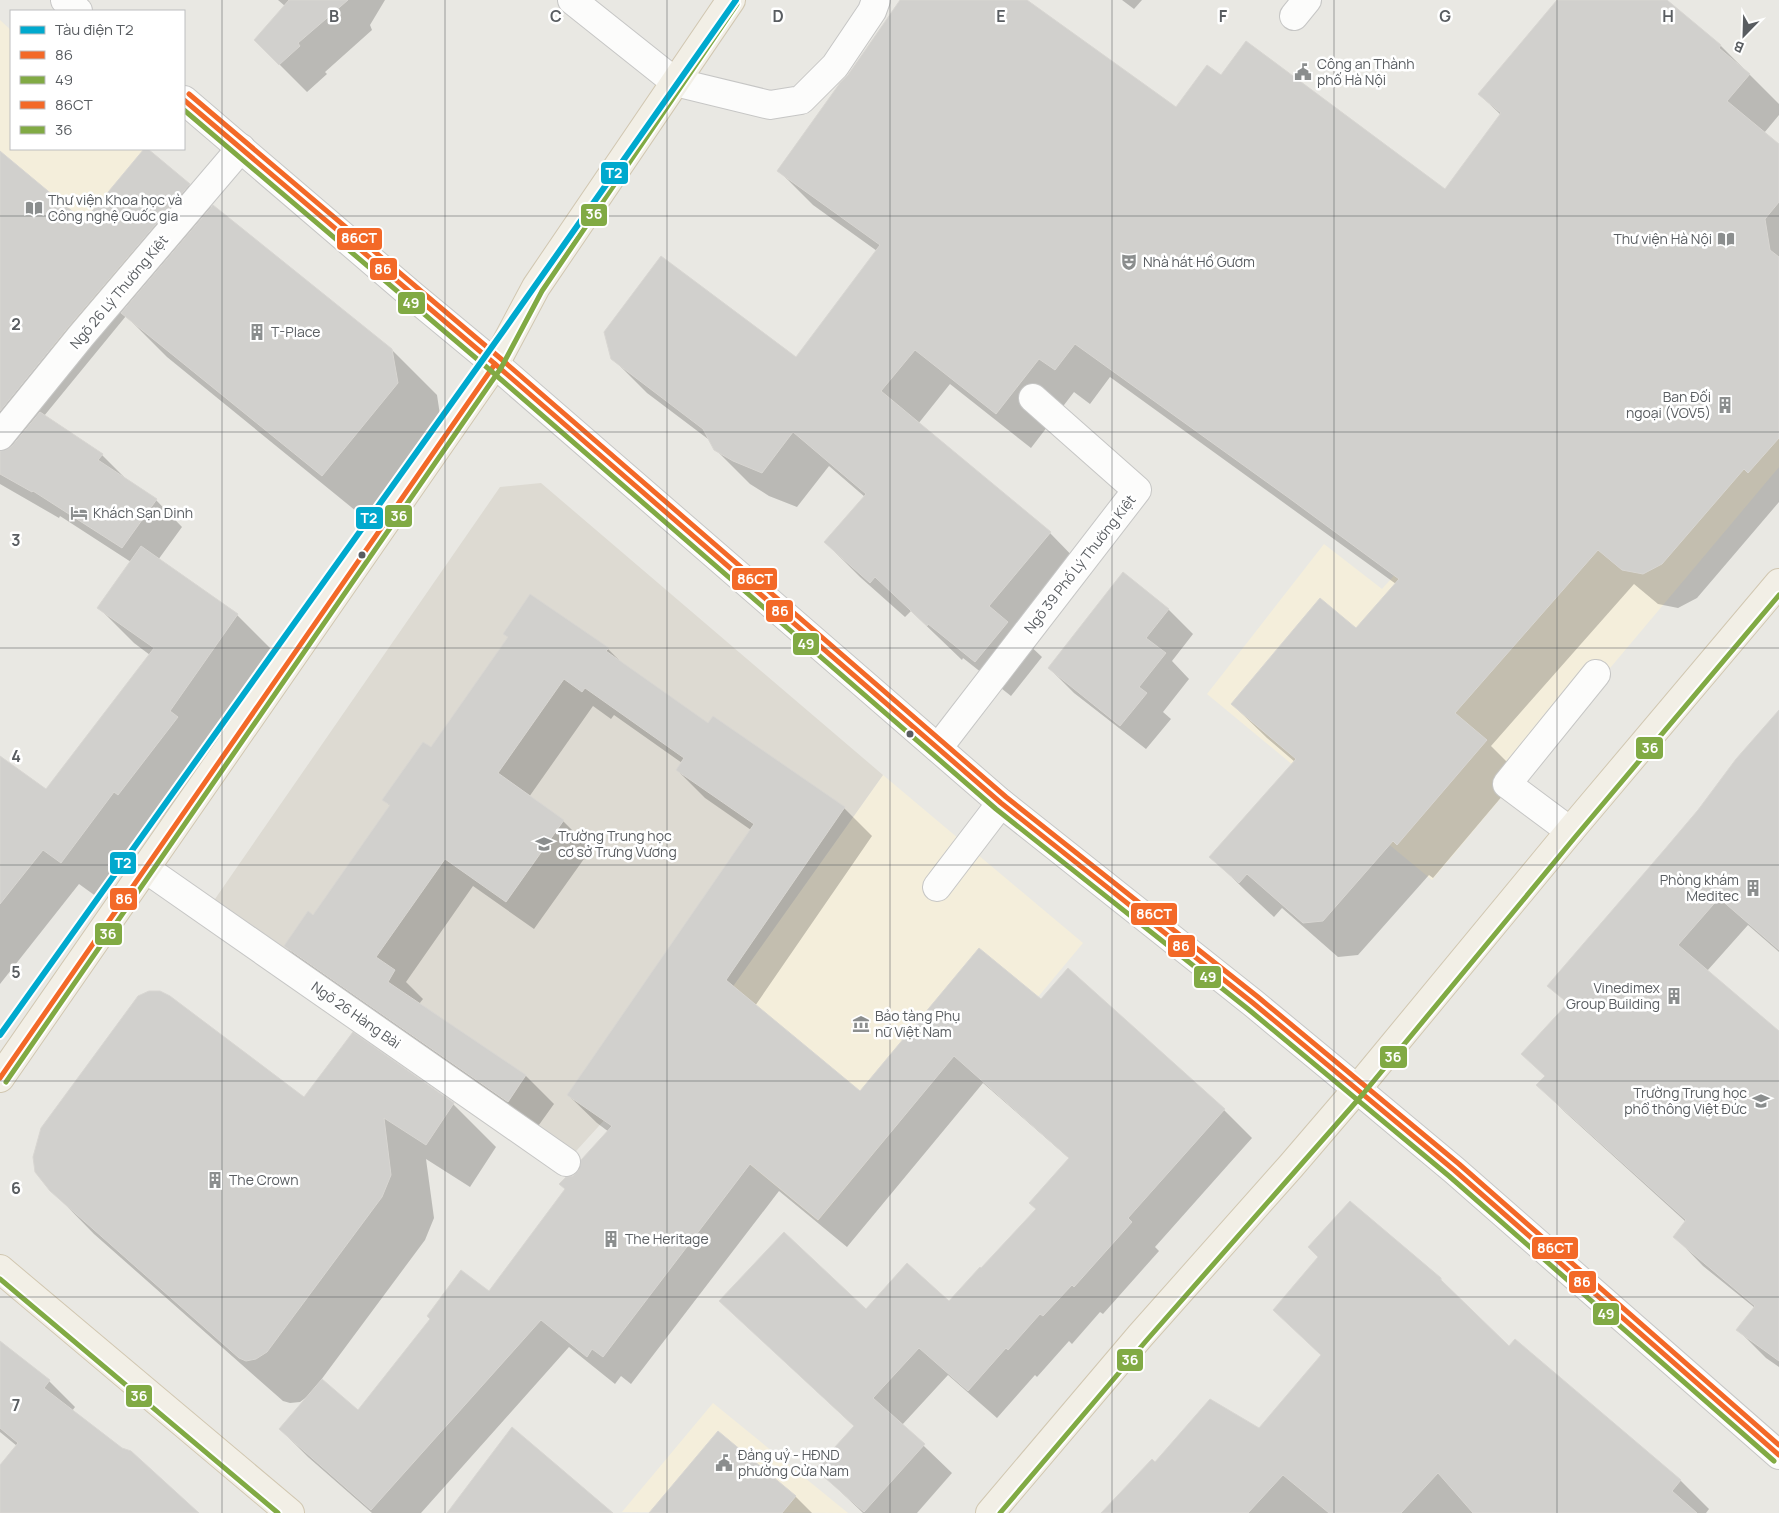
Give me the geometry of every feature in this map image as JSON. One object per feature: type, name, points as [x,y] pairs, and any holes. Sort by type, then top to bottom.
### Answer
[{"type":"main road","points":[[0,1078],[495,364],[536,287],[731,0]]},
{"type":"main road","points":[[990,1513],[1140,1336],[1358,1089],[1570,831],[1779,583]]},
{"type":"main road","points":[[0,1268],[290,1513]]},
{"type":"street","points":[[65,0],[77,10]]},
{"type":"street","points":[[572,0],[675,82],[770,105],[801,100],[835,66],[872,10],[876,0]]},
{"type":"street","points":[[185,101],[412,296],[495,364],[1001,803],[1358,1089],[1779,1455]]},
{"type":"street","name":"Ngõ 26 Lý Thường Kiệt","points":[[0,436],[80,336],[241,148]]},
{"type":"street","name":"Ngõ 39 Phố Lý Thường Kiệt","points":[[938,748],[1137,490],[1033,398]]},
{"type":"street","points":[[1570,831],[1507,784],[1596,674]]},
{"type":"street","points":[[937,887],[1001,803]]},
{"type":"street","name":"Ngõ 26 Hàng Bài","points":[[146,869],[566,1162]]},
{"type":"shaded area","name":"Thư viện Khoa học và Công nghệ Quốc gia","points":[[0,20],[10,29],[10,150],[143,150],[90,214],[140,256],[58,355],[0,307]]},
{"type":"shaded area","points":[[1668,268],[1779,362],[1779,467],[1432,880],[1207,694],[1324,544],[1382,589]]},
{"type":"shaded area","name":"Trường Trung học cơ sở Trưng Vương","points":[[541,483],[883,775],[631,1130],[608,1116],[567,1161],[206,912],[500,487]]},
{"type":"shaded area","name":"Bảo tàng Phụ nữ Việt Nam","points":[[883,775],[1083,943],[978,1069],[957,1052],[818,1221],[659,1090]]},
{"type":"shaded area","points":[[713,1403],[848,1513],[622,1512]]},
{"type":"building","points":[[289,0],[348,0],[298,43],[300,46],[279,65],[254,40]]},
{"type":"building","points":[[900,0],[1027,0],[1176,107],[1207,65],[1221,75],[1246,41],[1445,189],[1501,113],[1478,94],[1557,0],[1667,0],[1721,45],[1719,48],[1750,74],[1727,101],[1779,144],[1779,202],[1765,219],[1770,250],[1779,257],[1779,438],[1748,473],[1744,469],[1662,564],[1643,574],[1622,570],[1598,550],[1455,713],[1487,740],[1397,845],[1393,841],[1323,921],[1303,923],[1247,874],[1239,883],[1209,857],[1296,759],[1231,704],[1320,598],[1356,628],[1399,579],[1075,344],[1055,370],[1039,359],[996,414],[915,350],[881,391],[1051,532],[989,606],[1008,622],[975,662],[928,624],[927,626],[875,577],[870,583],[824,542],[866,494],[793,432],[762,473],[733,461],[714,450],[703,429],[611,359],[604,332],[661,256],[796,357],[880,245],[777,171],[840,83],[848,75]]},
{"type":"building","points":[[143,150],[149,150],[190,184],[69,326],[0,411],[0,151],[84,221]]},
{"type":"building","name":"T-Place","points":[[213,205],[392,349],[398,383],[322,476],[121,313]]},
{"type":"building","points":[[40,412],[103,454],[98,460],[157,499],[122,548],[33,491],[0,474],[0,451],[12,446]]},
{"type":"building","points":[[141,546],[238,614],[170,711],[178,717],[118,795],[114,792],[61,863],[43,850],[0,904],[0,756],[46,789],[154,648],[97,608]]},
{"type":"building","points":[[1123,572],[1169,609],[1146,638],[1166,653],[1139,687],[1147,693],[1120,726],[1048,668]]},
{"type":"building","points":[[530,594],[609,648],[606,651],[708,723],[713,716],[845,807],[726,980],[860,1091],[979,948],[1041,999],[1068,968],[1225,1109],[1128,1218],[1132,1222],[1074,1287],[1072,1285],[1043,1316],[1040,1314],[1008,1350],[1006,1348],[968,1391],[919,1348],[873,1398],[925,1444],[864,1512],[815,1469],[854,1426],[719,1301],[784,1232],[866,1309],[907,1263],[949,1301],[981,1268],[1036,1209],[1029,1203],[1069,1158],[954,1056],[818,1220],[750,1164],[603,1357],[592,1349],[587,1357],[541,1320],[371,1510],[279,1429],[322,1379],[358,1410],[430,1319],[427,1316],[461,1270],[489,1291],[565,1189],[559,1184],[566,1177],[573,1176],[578,1171],[581,1160],[612,1126],[567,1095],[754,824],[676,770],[684,758],[585,688],[582,692],[564,679],[498,773],[564,820],[506,902],[445,859],[376,957],[395,970],[388,982],[526,1075],[508,1102],[284,946],[308,911],[313,915],[390,805],[382,800],[423,742],[431,747],[508,637],[503,634]]},
{"type":"building","points":[[1779,710],[1779,950],[1719,898],[1678,945],[1779,1031],[1779,1361],[1736,1330],[1755,1306],[1673,1237],[1686,1220],[1536,1085],[1545,1076],[1521,1054],[1568,1003],[1547,986],[1698,810],[1736,759]]},
{"type":"building","name":"The Crown","points":[[149,991],[160,991],[170,996],[304,1097],[353,1032],[454,1103],[426,1145],[384,1118],[391,1175],[382,1197],[267,1352],[256,1359],[246,1361],[239,1358],[50,1191],[35,1172],[33,1157],[41,1128],[138,996]]},
{"type":"building","points":[[1350,1201],[1441,1278],[1509,1346],[1515,1339],[1681,1480],[1672,1491],[1697,1513],[1473,1513],[1438,1473],[1401,1513],[1329,1513],[1283,1475],[1248,1513],[1101,1513],[1152,1459],[1155,1462],[1210,1399],[1259,1428],[1321,1355],[1273,1310],[1318,1257],[1308,1247]]},
{"type":"building","points":[[0,1341],[50,1380],[44,1388],[122,1448],[131,1451],[199,1513],[0,1513],[0,1465],[18,1443],[0,1428]]},
{"type":"building","points":[[512,1427],[613,1513],[447,1513]]},
{"type":"building","name":"Đảng uỷ - HĐND phường Cửa Nam","points":[[718,1431],[796,1496],[782,1513],[649,1513]]},
{"type":"metro line","name":"T2","points":[[0,1035],[504,330],[736,0]]},
{"type":"transit line","name":"36","points":[[6,1082],[501,368],[542,291],[737,4]]},
{"type":"transit line","name":"86CT","points":[[189,94],[500,358],[1006,797],[1258,997],[1459,1164],[1779,1445]]},
{"type":"transit line","name":"86","points":[[185,101],[495,364],[1001,803],[1253,1003],[1454,1170],[1779,1455]]},
{"type":"transit line","name":"49","points":[[185,111],[490,370],[996,809],[1248,1009],[1449,1176],[1774,1461]]},
{"type":"transit line","name":"86","points":[[0,1078],[495,364]]},
{"type":"transit line","name":"36","points":[[1000,1513],[1146,1341],[1363,1094],[1576,836],[1779,595]]},
{"type":"transit line","name":"36","points":[[0,1279],[278,1513]]},
{"type":"place","name":"Công an Thành phố Hà Nội","points":[[1303,72]]},
{"type":"place","name":"Thư viện Khoa học và Công nghệ Quốc gia","points":[[34,208]]},
{"type":"place","name":"Thư viện Hà Nội","points":[[1726,239]]},
{"type":"place","name":"Nhà hát Hồ Gươm","points":[[1129,262]]},
{"type":"place","name":"T-Place","points":[[257,332]]},
{"type":"place","name":"Ban Đối ngoại (VOV5)","points":[[1725,405]]},
{"type":"place","name":"Khách Sạn Dinh","points":[[79,513]]},
{"type":"place","name":"Trường Trung học cơ sở Trưng Vương","points":[[544,844]]},
{"type":"place","name":"Phòng khám Meditec","points":[[1753,888]]},
{"type":"place","name":"Vinedimex Group Building","points":[[1674,996]]},
{"type":"place","name":"Bảo tàng Phụ nữ Việt Nam","points":[[861,1024]]},
{"type":"place","name":"Trường Trung học phổ thông Việt Đức","points":[[1761,1101]]},
{"type":"place","name":"The Crown","points":[[215,1180]]},
{"type":"place","name":"The Heritage","points":[[611,1239]]},
{"type":"place","name":"Đảng uỷ - HĐND phường Cửa Nam","points":[[724,1463]]}]
